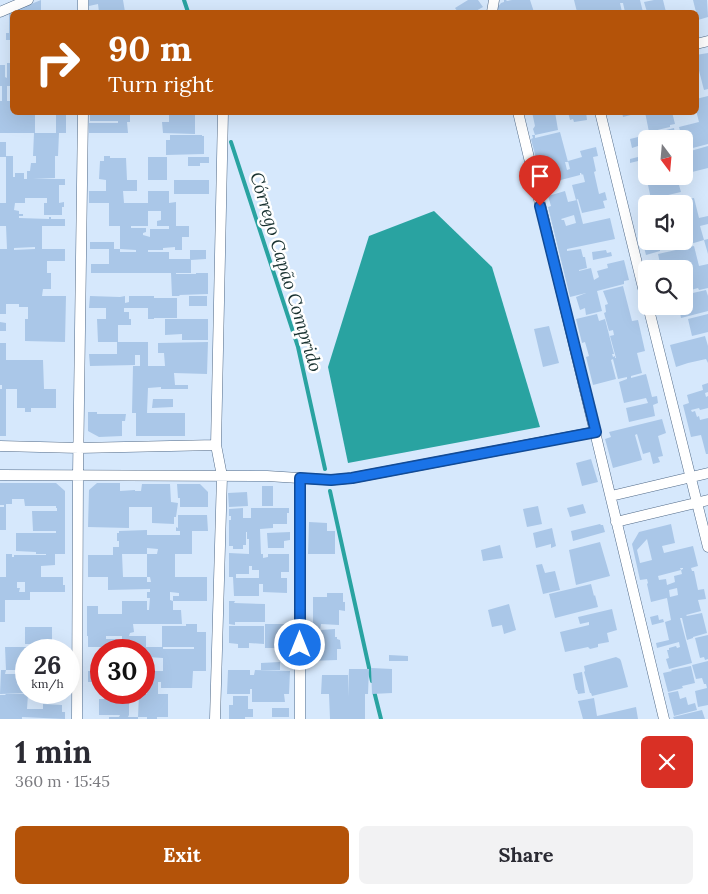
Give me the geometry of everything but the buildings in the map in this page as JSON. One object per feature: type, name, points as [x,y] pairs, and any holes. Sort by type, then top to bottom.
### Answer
[{"type":"street","points":[[0,12],[28,0]]},
{"type":"street","points":[[77,719],[83,115]]},
{"type":"street","points":[[215,719],[222,476],[216,445],[223,115]]},
{"type":"street","points":[[519,115],[664,719]]},
{"type":"street","points":[[601,115],[638,267]]},
{"type":"street","points":[[650,315],[708,547]]},
{"type":"street","points":[[0,475],[267,476],[331,480],[352,478],[596,432]]},
{"type":"street","points":[[0,446],[79,448],[216,445]]},
{"type":"street","points":[[611,496],[708,473]]},
{"type":"street","points":[[300,478],[300,719]]},
{"type":"street","points":[[616,522],[708,500]]},
{"type":"shaded area","points":[[434,211],[492,267],[540,427],[348,463],[328,367],[369,236]]},
{"type":"waterway","name":"Córrego Capão Comprido","points":[[184,0],[187,10]]},
{"type":"waterway","name":"Córrego Capão Comprido","points":[[231,142],[298,347],[325,469]]},
{"type":"waterway","name":"Córrego Capão Comprido","points":[[330,491],[372,681]]},
{"type":"waterway","name":"Córrego Capão Comprido","points":[[374,691],[381,719]]},
{"type":"route","points":[[300,645],[300,478],[331,480],[352,478],[596,432],[540,206]]}]
